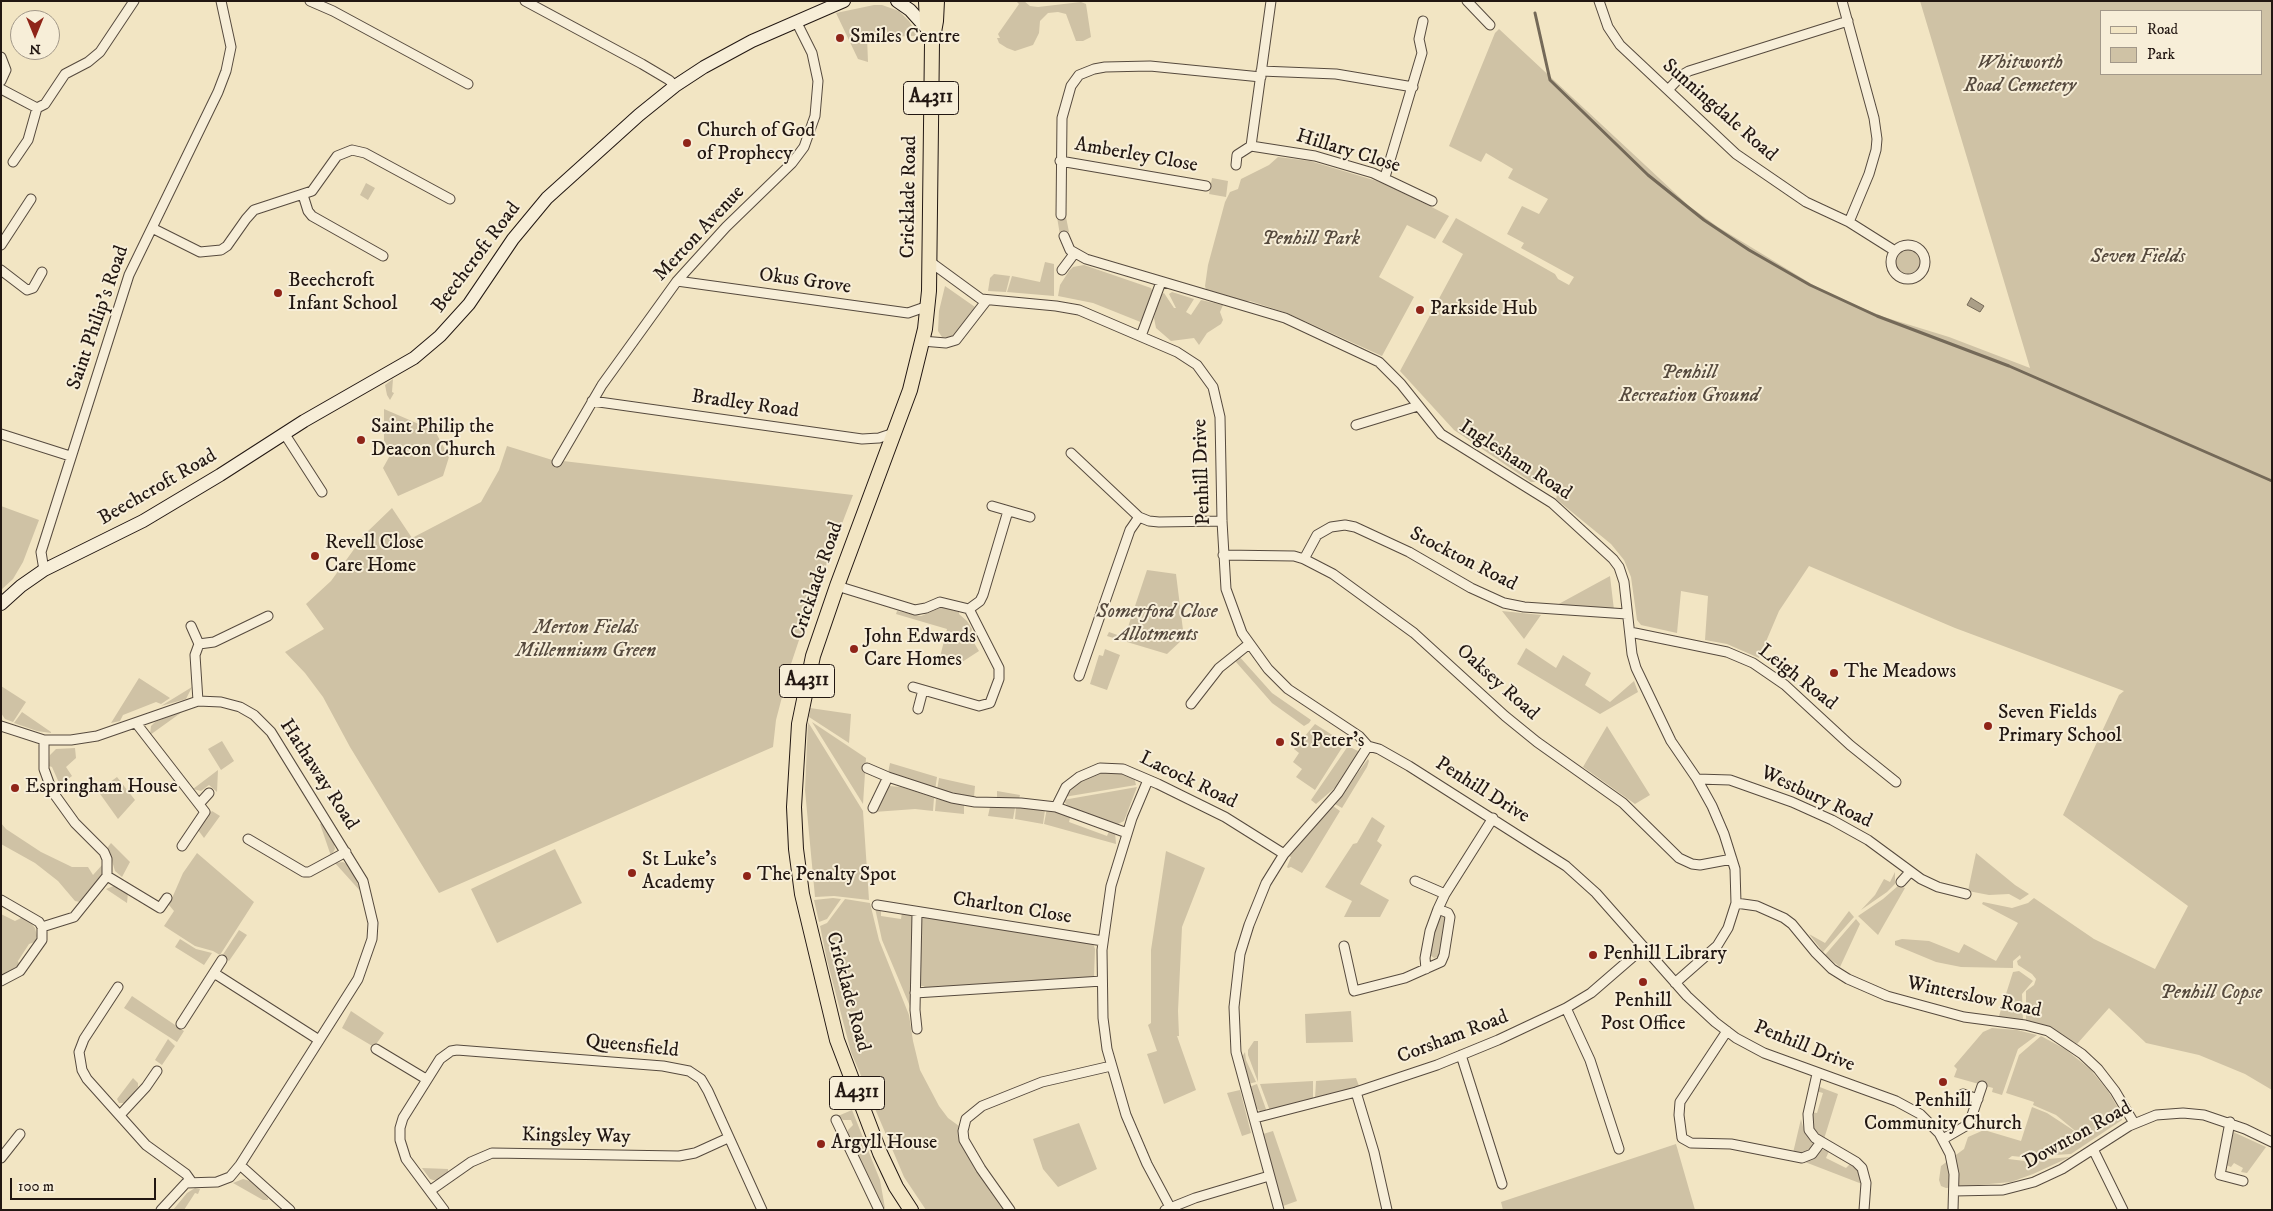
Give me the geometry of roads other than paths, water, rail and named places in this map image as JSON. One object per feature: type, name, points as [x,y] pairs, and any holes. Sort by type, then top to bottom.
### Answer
[{"type":"main road","name":"Beechcroft Road","points":[[1,604],[21,586],[44,570],[143,521],[284,434],[405,364],[440,336],[469,304],[513,240],[547,198],[588,159],[675,86],[721,58],[796,21],[844,1]]},
{"type":"main road","points":[[897,1],[910,10],[930,37]]},
{"type":"main road","name":"Cricklade Road","points":[[911,1210],[896,1186],[880,1153],[837,1040],[809,927],[798,868],[794,807],[799,724],[813,656],[910,390],[928,306],[930,37],[926,1]]},
{"type":"main road","name":"Cricklade Road","points":[[930,37],[936,21],[937,1]]},
{"type":"street","points":[[13,162],[28,140],[37,108],[44,104],[65,74],[88,62],[100,52],[134,1]]},
{"type":"street","name":"Saint Philip's Road","points":[[44,570],[41,552],[129,275],[218,92],[226,71],[231,47],[221,1]]},
{"type":"street","points":[[310,1],[333,11],[468,84]]},
{"type":"street","points":[[525,1],[669,80],[675,86]]},
{"type":"street","points":[[1236,165],[1237,156],[1251,146],[1271,1]]},
{"type":"street","points":[[1467,1],[1490,25]]},
{"type":"street","name":"Sunningdale Road","points":[[1599,1],[1608,27],[1620,46],[1714,136],[1760,172],[1806,202],[1849,222],[1895,251]]},
{"type":"street","points":[[1842,1],[1874,118],[1877,139],[1870,174],[1849,222]]},
{"type":"street","name":"Merton Avenue","points":[[557,462],[592,401],[677,281],[726,227],[792,164],[810,136],[817,107],[818,81],[812,54],[796,21]]},
{"type":"street","points":[[1385,177],[1422,53],[1419,40],[1424,21]]},
{"type":"street","points":[[1668,90],[1676,80],[1688,71],[1848,21]]},
{"type":"street","points":[[1,57],[6,70],[1,81]]},
{"type":"street","points":[[1061,215],[1061,132],[1066,98],[1074,80],[1084,72],[1105,67],[1150,66],[1261,74],[1336,74],[1413,87]]},
{"type":"street","points":[[1,89],[37,108]]},
{"type":"street","name":"Hillary Close","points":[[1251,146],[1315,156],[1385,177],[1432,202]]},
{"type":"street","points":[[152,228],[192,250],[208,253],[215,252],[227,246],[246,218],[254,210],[303,195],[316,187],[337,156],[352,150],[365,153],[450,199]]},
{"type":"street","name":"Amberley Close","points":[[1060,161],[1206,186]]},
{"type":"street","points":[[303,195],[308,211],[312,216],[383,256]]},
{"type":"street","points":[[1,245],[31,199]]},
{"type":"street","points":[[1062,270],[1074,254],[1067,246],[1064,236]]},
{"type":"street","name":"Inglesham Road","points":[[1074,254],[1161,282],[1271,313],[1373,359],[1388,369],[1441,434],[1541,495],[1600,545],[1613,559],[1621,571],[1624,582],[1634,661],[1645,690],[1671,741],[1697,779],[1720,823],[1736,878],[1736,903],[1732,920],[1723,938],[1707,956],[1676,984]]},
{"type":"street","name":"Penhill Drive","points":[[929,261],[970,292],[987,300],[1079,310],[1192,360],[1203,371],[1213,387],[1221,425],[1223,555],[1225,584],[1229,601],[1249,644],[1268,669],[1288,689],[1359,736],[1368,746],[1379,749],[1409,766],[1493,818],[1554,858],[1579,877],[1633,933],[1643,948],[1676,984],[1706,1014],[1727,1031],[1760,1051],[1911,1108],[1934,1127],[1944,1139],[1953,1163],[1953,1210]]},
{"type":"street","points":[[1,270],[27,290],[33,288],[42,272]]},
{"type":"street","name":"Okus Grove","points":[[677,281],[908,313],[928,306]]},
{"type":"street","points":[[1141,336],[1161,282]]},
{"type":"street","points":[[922,341],[946,343],[956,340],[987,300]]},
{"type":"street","name":"Bradley Road","points":[[592,401],[862,440],[879,438],[894,433]]},
{"type":"street","points":[[1356,425],[1418,406]]},
{"type":"street","points":[[1,434],[70,456]]},
{"type":"street","points":[[284,434],[322,492]]},
{"type":"street","points":[[1072,454],[1139,517],[1159,522],[1222,521]]},
{"type":"street","points":[[992,506],[1030,517]]},
{"type":"street","points":[[969,609],[980,601],[983,595],[1008,511]]},
{"type":"street","points":[[1079,676],[1130,530],[1139,517]]},
{"type":"street","name":"Stockton Road","points":[[1304,559],[1317,535],[1330,527],[1345,525],[1356,527],[1402,548],[1471,588],[1504,603],[1524,607],[1627,614]]},
{"type":"street","name":"Oaksey Road","points":[[1223,555],[1262,554],[1304,559],[1333,574],[1404,625],[1452,665],[1505,716],[1548,750],[1623,803],[1679,858],[1700,865],[1732,859]]},
{"type":"street","points":[[837,586],[915,610],[940,602],[969,609],[1000,668],[999,679],[992,700],[985,706],[978,706],[913,687]]},
{"type":"street","points":[[199,644],[214,642],[268,616]]},
{"type":"street","points":[[191,626],[199,644],[195,655],[198,701]]},
{"type":"street","name":"Leigh Road","points":[[1630,632],[1727,652],[1753,663],[1784,686],[1850,745],[1896,782]]},
{"type":"street","points":[[1191,704],[1219,668],[1249,644]]},
{"type":"street","points":[[918,709],[923,690]]},
{"type":"street","name":"Hathaway Road","points":[[1,726],[44,740],[97,736],[198,701],[233,704],[248,710],[266,725],[363,881],[368,894],[373,924],[372,939],[358,979],[240,1165],[230,1177],[217,1182],[191,1181]]},
{"type":"street","points":[[136,722],[205,812],[182,846]]},
{"type":"street","points":[[42,927],[74,916],[108,876],[107,859],[104,852],[75,823],[52,791],[44,769],[44,740]]},
{"type":"street","points":[[1279,1210],[1236,1052],[1234,1007],[1237,973],[1244,941],[1266,883],[1284,854],[1338,793],[1368,746]]},
{"type":"street","points":[[867,768],[888,777],[964,801],[1021,803],[1056,807],[1127,833]]},
{"type":"street","name":"Lacock Road","points":[[1056,807],[1066,787],[1079,777],[1095,769],[1123,769],[1225,817],[1284,854]]},
{"type":"street","points":[[873,808],[888,777]]},
{"type":"street","name":"Westbury Road","points":[[1697,779],[1720,779],[1747,785],[1807,808],[1868,840],[1897,860],[1910,872],[1938,887],[1966,894]]},
{"type":"street","points":[[1148,780],[1127,833],[1111,886],[1103,940],[1102,981],[1105,1036],[1111,1066],[1132,1131],[1167,1208],[1269,1176]]},
{"type":"street","points":[[199,804],[209,793]]},
{"type":"street","points":[[1426,969],[1425,958],[1429,937],[1438,909],[1445,894],[1493,818]]},
{"type":"street","name":"Hathaway Road","points":[[248,839],[304,872],[309,872],[346,852]]},
{"type":"street","points":[[1902,882],[1910,872]]},
{"type":"street","points":[[108,876],[160,908],[167,898]]},
{"type":"street","points":[[1415,881],[1445,894]]},
{"type":"street","points":[[1,900],[39,922],[42,927],[42,940],[20,971],[1,981]]},
{"type":"street","name":"Winterslow Road","points":[[1736,903],[1757,906],[1784,918],[1792,924],[1832,969],[1858,984],[1887,996],[1964,1017],[2025,1025],[2048,1031],[2082,1054],[2098,1069],[2115,1091],[2134,1123]]},
{"type":"street","name":"Charlton Close","points":[[877,906],[1103,940]]},
{"type":"street","points":[[1344,946],[1354,991],[1404,978],[1441,962],[1444,955],[1450,917],[1448,913],[1438,909]]},
{"type":"street","points":[[917,913],[915,993],[917,1029]]},
{"type":"street","name":"Corsham Road","points":[[1255,1118],[1356,1092],[1461,1055],[1566,1008],[1592,993],[1643,948]]},
{"type":"street","points":[[181,1024],[222,960]]},
{"type":"street","points":[[214,973],[319,1040]]},
{"type":"street","points":[[915,993],[1102,981]]},
{"type":"street","points":[[118,987],[84,1039],[79,1056],[82,1070],[87,1079],[146,1145],[186,1174],[191,1181],[180,1187],[161,1210]]},
{"type":"street","points":[[1566,1008],[1595,1073],[1620,1149]]},
{"type":"street","points":[[1727,1031],[1680,1102],[1680,1135],[1684,1141],[1691,1143],[1731,1144],[1806,1158],[1812,1154],[1821,1142]]},
{"type":"street","points":[[376,1049],[426,1080]]},
{"type":"street","name":"Queensfield","points":[[444,1210],[431,1190],[406,1159],[400,1140],[400,1128],[426,1080],[440,1059],[451,1051],[457,1050],[681,1068],[696,1075],[705,1084],[762,1210]]},
{"type":"street","points":[[1461,1055],[1502,1184]]},
{"type":"street","points":[[1010,1210],[981,1169],[964,1140],[963,1131],[966,1119],[982,1106],[1042,1082],[1111,1066]]},
{"type":"street","points":[[120,1115],[146,1087],[157,1071]]},
{"type":"street","points":[[1817,1074],[1807,1120],[1809,1130],[1815,1138],[1862,1168],[1866,1183],[1864,1210]]},
{"type":"street","points":[[1944,1139],[1968,1124],[1982,1086]]},
{"type":"street","points":[[1356,1092],[1374,1152],[1387,1210]]},
{"type":"street","points":[[1963,1094],[1978,1099]]},
{"type":"street","name":"Downton Road","points":[[1954,1191],[1986,1191],[2017,1187],[2050,1175],[2134,1123],[2156,1115],[2170,1113],[2204,1115],[2230,1122],[2272,1142]]},
{"type":"street","points":[[2230,1122],[2220,1175],[2243,1181]]},
{"type":"street","points":[[842,1124],[879,1210]]},
{"type":"street","points":[[1,1158],[20,1134]]},
{"type":"street","name":"Kingsley Way","points":[[431,1190],[471,1162],[492,1153],[679,1156],[695,1153],[728,1138]]},
{"type":"street","points":[[2093,1150],[2123,1210]]},
{"type":"street","points":[[240,1165],[290,1210]]},
{"type":"waterway","points":[[1535,13],[1550,80],[1648,175],[1704,220],[1749,250],[1810,285],[1877,316],[2009,366],[2272,481]]},
{"type":"place","name":"Smiles Centre","points":[[840,38]]},
{"type":"place","name":"Church of God of Prophecy","points":[[687,143]]},
{"type":"place","name":"Beechcroft Infant School","points":[[278,293]]},
{"type":"place","name":"Parkside Hub","points":[[1420,310]]},
{"type":"place","name":"Saint Philip the Deacon Church","points":[[361,440]]},
{"type":"place","name":"Revell Close Care Home","points":[[315,556]]},
{"type":"place","name":"John Edwards Care Homes","points":[[854,649]]},
{"type":"place","name":"The Meadows","points":[[1834,673]]},
{"type":"place","name":"Seven Fields Primary School","points":[[1988,726]]},
{"type":"place","name":"St Peter's","points":[[1280,742]]},
{"type":"place","name":"Espringham House","points":[[15,788]]},
{"type":"place","name":"St Luke's Academy","points":[[632,873]]},
{"type":"place","name":"The Penalty Spot","points":[[747,876]]},
{"type":"place","name":"Penhill Library","points":[[1593,955]]},
{"type":"place","name":"Penhill Post Office","points":[[1643,982]]},
{"type":"place","name":"Penhill Community Church","points":[[1943,1082]]},
{"type":"place","name":"Argyll House","points":[[821,1144]]},
{"type":"park label","name":"Whitworth Road Cemetery","points":[[2020,76]]},
{"type":"park label","name":"Penhill Park","points":[[1311,240]]},
{"type":"park label","name":"Seven Fields","points":[[2138,258]]},
{"type":"park label","name":"Penhill Recreation Ground","points":[[1689,386]]},
{"type":"park label","name":"Somerford Close Allotments","points":[[1157,624]]},
{"type":"park label","name":"Merton Fields Millennium Green","points":[[586,640]]},
{"type":"park label","name":"Penhill Copse","points":[[2211,994]]}]
